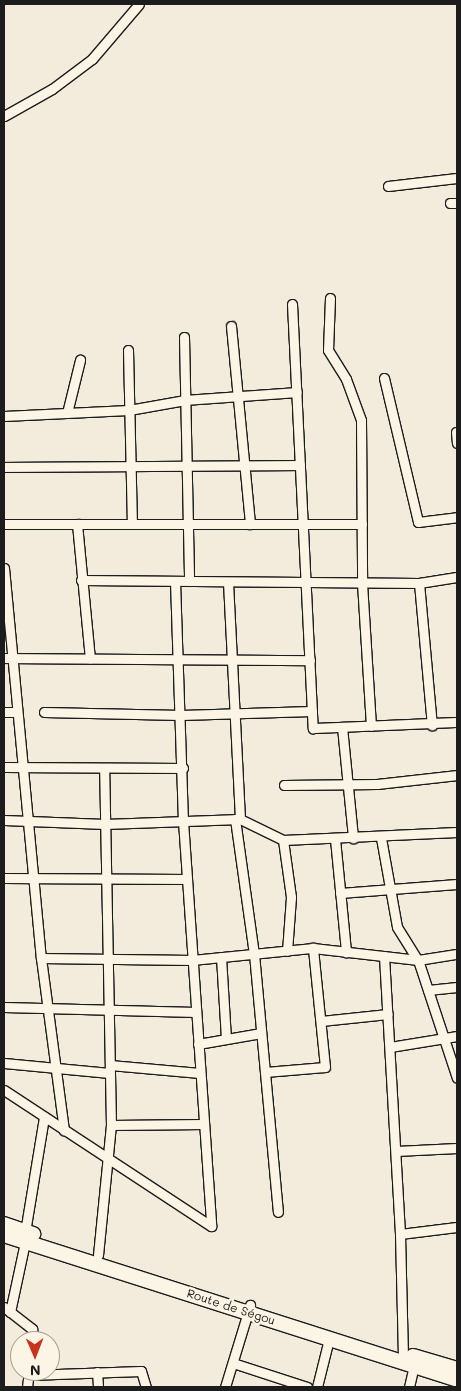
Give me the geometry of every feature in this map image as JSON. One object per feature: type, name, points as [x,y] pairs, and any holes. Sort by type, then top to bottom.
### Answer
[{"type":"highway","name":"Route de Ségou","points":[[4,1224],[25,1236],[249,1309],[457,1370]]},
{"type":"highway","name":"Route de Ségou","points":[[4,1234],[25,1236],[98,1255],[329,1339],[457,1380]]},
{"type":"street","points":[[4,116],[52,89],[92,60],[139,4]]},
{"type":"street","points":[[388,186],[457,178]]},
{"type":"street","points":[[330,298],[328,350],[346,379],[361,420],[362,583],[371,726]]},
{"type":"street","points":[[292,304],[313,728],[457,722]]},
{"type":"street","points":[[231,326],[250,524]]},
{"type":"street","points":[[184,337],[189,581]]},
{"type":"street","points":[[128,350],[132,524]]},
{"type":"street","points":[[67,413],[80,360]]},
{"type":"street","points":[[384,378],[418,522],[457,517]]},
{"type":"street","points":[[4,416],[129,410],[185,400],[238,398],[296,392]]},
{"type":"street","points":[[456,432],[457,442]]},
{"type":"street","points":[[4,467],[300,465]]},
{"type":"street","points":[[4,524],[362,524]]},
{"type":"street","points":[[76,524],[90,658]]},
{"type":"street","points":[[4,568],[6,658],[15,712],[41,958],[64,1130]]},
{"type":"street","points":[[81,580],[362,583],[419,583],[457,580]]},
{"type":"street","points":[[4,1090],[211,1226],[183,821],[183,768],[176,659],[175,581]]},
{"type":"street","points":[[228,582],[238,819],[254,954],[278,1212]]},
{"type":"street","points":[[419,583],[432,724]]},
{"type":"street","points":[[6,658],[310,660]]},
{"type":"street","points":[[44,712],[181,716],[312,711]]},
{"type":"street","points":[[4,712],[15,712]]},
{"type":"street","points":[[342,727],[354,838]]},
{"type":"street","points":[[4,767],[183,768]]},
{"type":"street","points":[[98,1255],[110,1160],[111,1125],[104,768]]},
{"type":"street","points":[[284,785],[348,785],[457,776]]},
{"type":"street","points":[[4,820],[105,824],[238,819],[283,840],[382,838],[457,832]]},
{"type":"street","points":[[382,838],[397,927],[418,960],[457,1078]]},
{"type":"street","points":[[335,839],[346,952]]},
{"type":"street","points":[[283,840],[290,898],[288,950]]},
{"type":"street","points":[[4,878],[187,879]]},
{"type":"street","points":[[340,893],[457,884]]},
{"type":"street","points":[[41,958],[108,957],[192,960],[313,948],[418,960],[457,954]]},
{"type":"street","points":[[265,1072],[325,1067],[313,948]]},
{"type":"street","points":[[384,956],[400,1234],[403,1353]]},
{"type":"street","points":[[221,958],[226,1039]]},
{"type":"street","points":[[428,990],[457,988]]},
{"type":"street","points":[[4,1007],[196,1012]]},
{"type":"street","points":[[320,1020],[388,1014]]},
{"type":"street","points":[[198,1044],[261,1032]]},
{"type":"street","points":[[390,1047],[457,1036]]},
{"type":"street","points":[[4,1063],[57,1069],[200,1072]]},
{"type":"street","points":[[32,1331],[7,1310],[25,1236],[44,1117]]},
{"type":"street","points":[[111,1125],[204,1124]]},
{"type":"street","points":[[396,1152],[457,1148]]},
{"type":"street","points":[[400,1234],[457,1227]]},
{"type":"street","points":[[225,1387],[249,1309]]},
{"type":"street","points":[[316,1387],[329,1339]]},
{"type":"street","points":[[232,1363],[307,1387]]},
{"type":"street","points":[[409,1387],[414,1366]]},
{"type":"street","points":[[60,1373],[141,1371],[146,1387]]},
{"type":"street","points":[[97,1372],[98,1387]]}]
